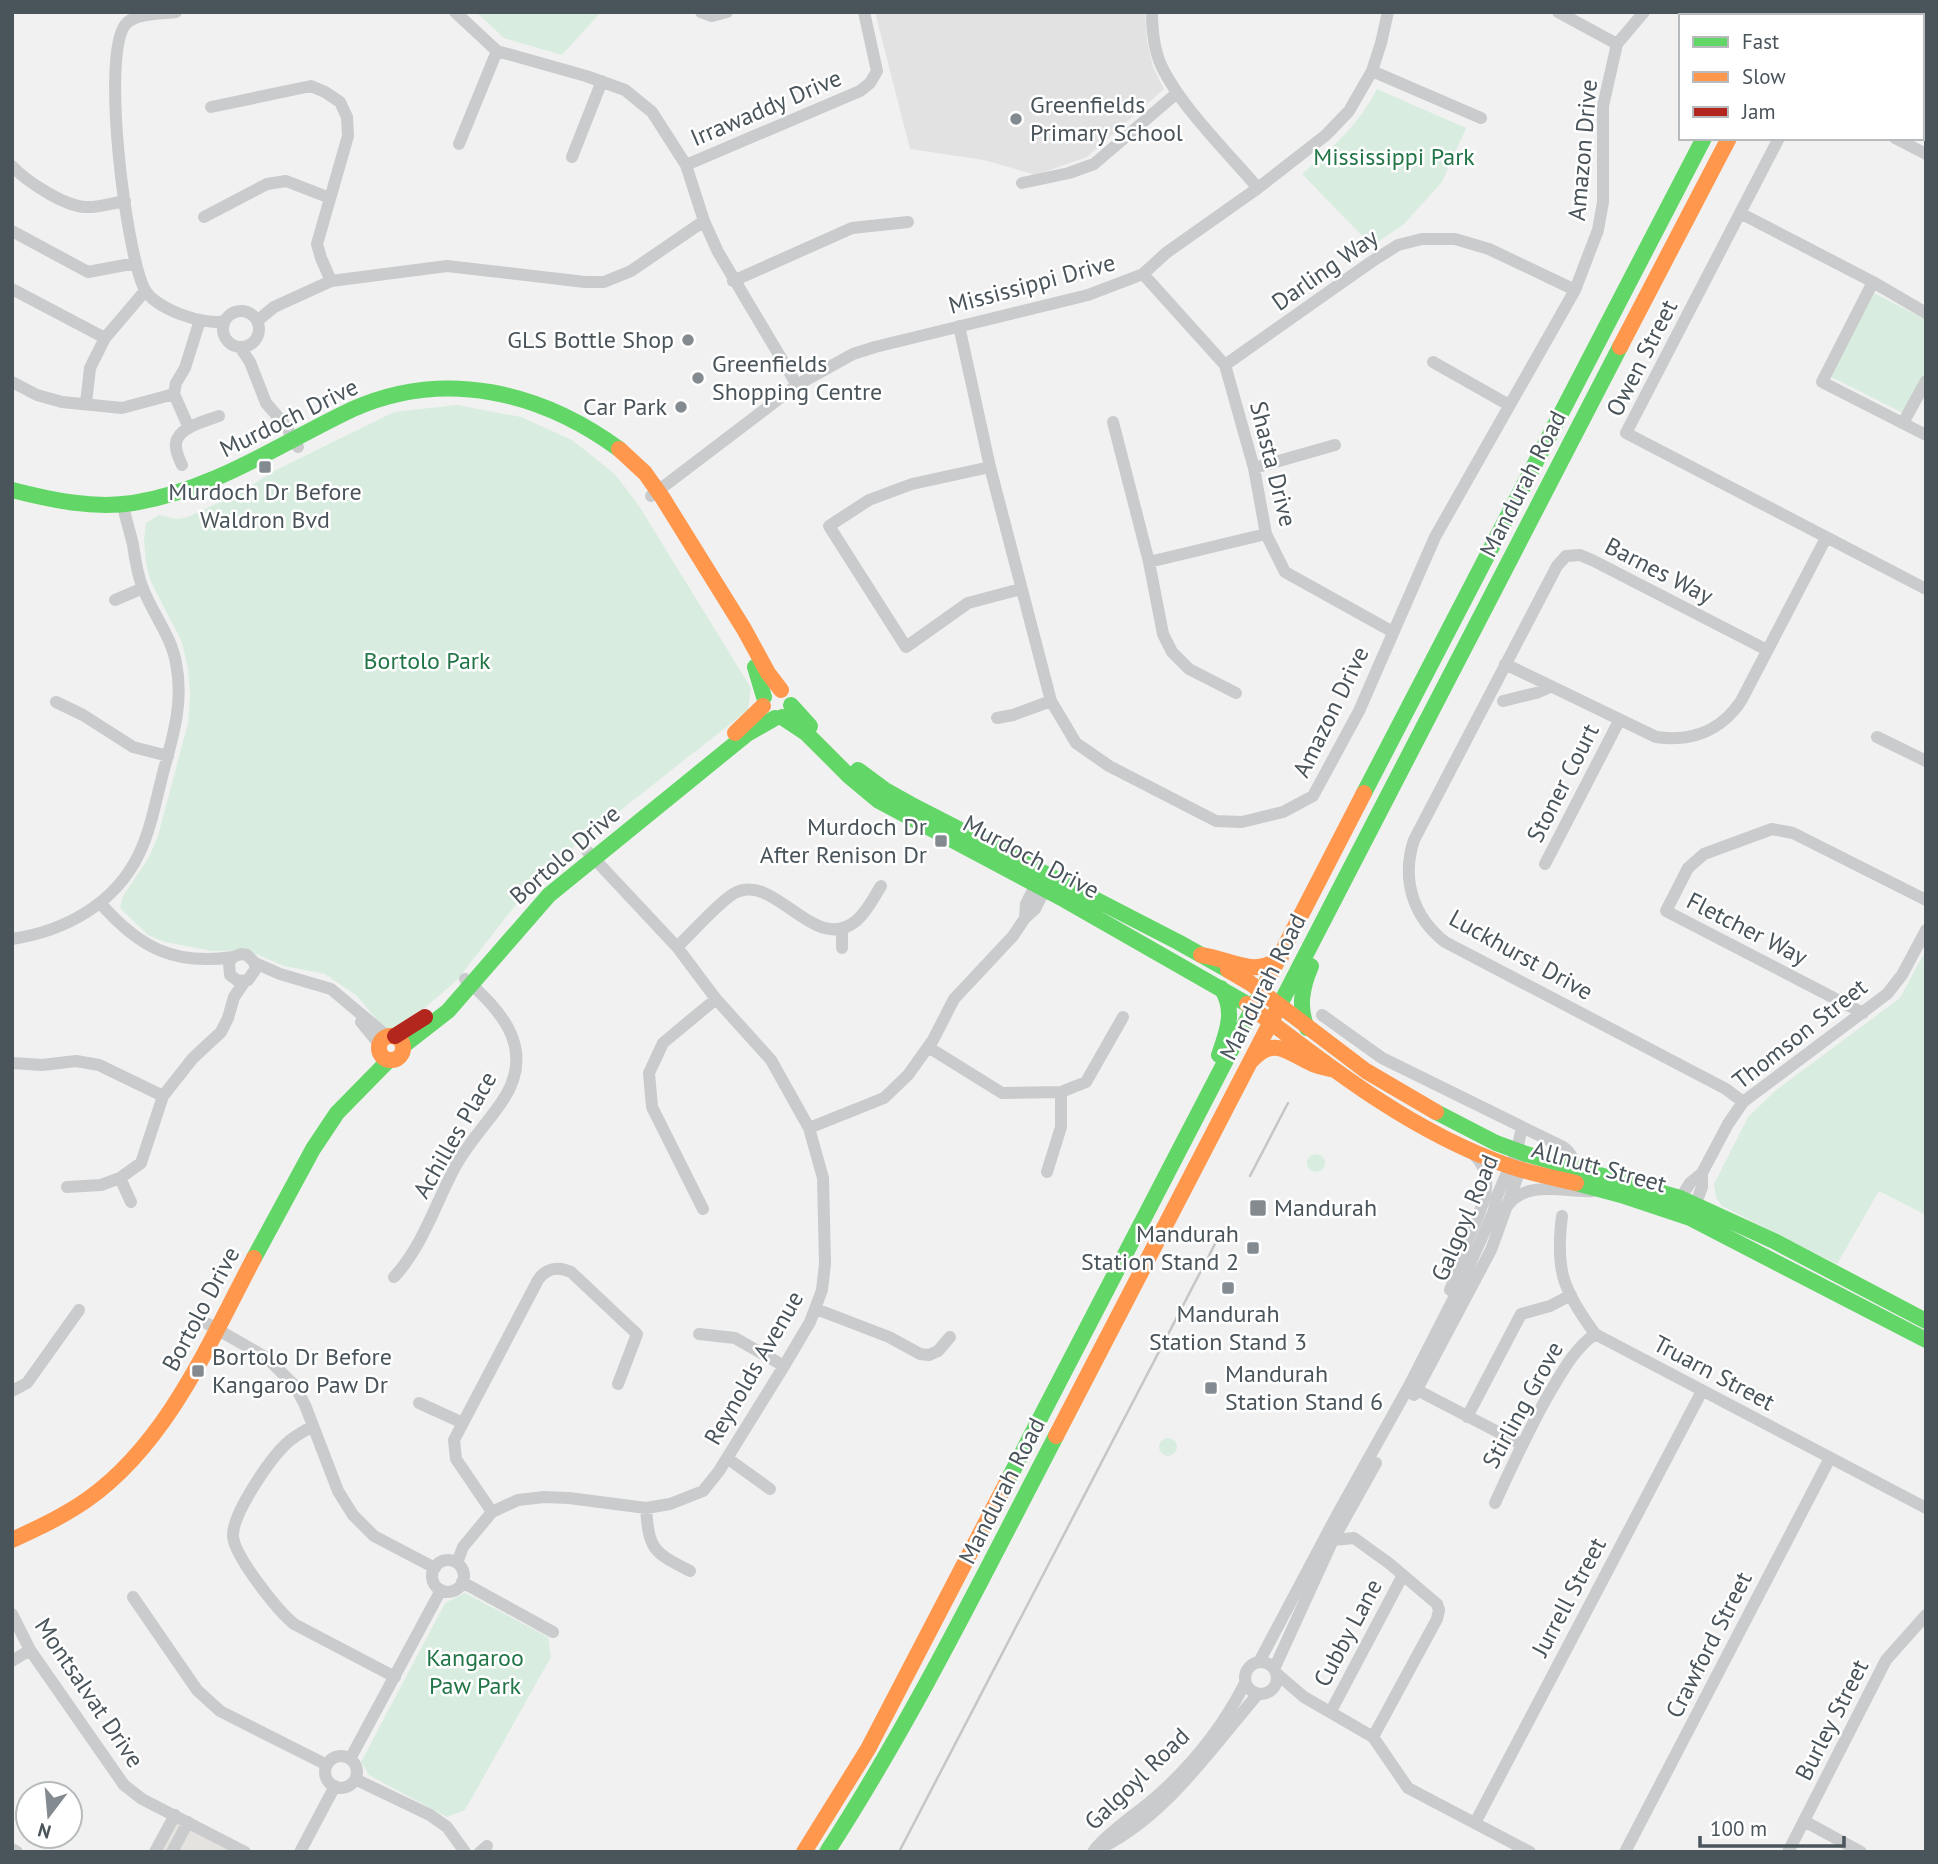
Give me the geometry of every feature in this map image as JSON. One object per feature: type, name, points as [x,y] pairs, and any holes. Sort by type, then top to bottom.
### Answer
[{"type":"main road","name":"Mandurah Road","points":[[804,1852],[875,1737],[1703,140]]},
{"type":"main road","name":"Mandurah Road","points":[[827,1852],[873,1781],[923,1692],[1728,140]]},
{"type":"main road","name":"Murdoch Drive","points":[[12,499],[50,509],[76,512],[168,505],[208,492],[296,443],[360,416],[393,405],[429,398],[480,398],[543,414],[581,433],[618,460],[655,494],[755,646],[768,676],[788,696],[783,713]]},
{"type":"main road","name":"Murdoch Drive","points":[[12,491],[51,500],[128,508]]},
{"type":"main road","name":"Murdoch Drive","points":[[655,494],[747,651],[767,714],[783,713],[800,717],[839,755],[885,790],[1043,881],[1271,1021]]},
{"type":"main road","points":[[764,701],[772,691],[781,690]]},
{"type":"main road","name":"Bortolo Drive","points":[[590,854],[740,729],[764,701]]},
{"type":"main road","name":"Bortolo Drive","points":[[12,1540],[66,1515],[96,1495],[126,1468],[155,1435],[168,1416],[315,1128],[331,1106],[389,1046],[468,981],[534,897],[747,734],[783,713]]},
{"type":"main road","name":"Murdoch Drive","points":[[1043,881],[1200,955],[1263,992],[1279,1005]]},
{"type":"main road","points":[[1307,1028],[1301,1010],[1303,990],[1309,968],[1325,937],[1339,888]]},
{"type":"main road","points":[[1200,955],[1258,969],[1270,966],[1281,957]]},
{"type":"main road","points":[[1198,1116],[1209,1075],[1224,1041],[1230,1012],[1230,1001],[1221,988]]},
{"type":"main road","name":"Allnutt Street","points":[[1279,1005],[1380,1081],[1479,1136],[1584,1170],[1693,1212],[1926,1340]]},
{"type":"main road","name":"Allnutt Street","points":[[1271,1021],[1335,1070],[1416,1123],[1468,1149],[1514,1168],[1604,1191],[1677,1205]]},
{"type":"main road","points":[[1248,1066],[1259,1051],[1276,1047],[1314,1065],[1335,1070]]},
{"type":"main road","name":"Allnutt Street","points":[[1693,1212],[1743,1226],[1926,1321]]},
{"type":"main road","name":"Bortolo Drive","points":[[12,1530],[69,1503],[91,1488],[122,1460],[162,1410],[212,1326]]},
{"type":"street","points":[[176,12],[135,18],[127,22],[121,31],[115,104],[125,201],[135,263],[145,291],[168,309],[214,324],[225,321]]},
{"type":"street","points":[[454,12],[497,51],[625,90],[652,112],[686,164],[704,221],[733,281],[797,385]]},
{"type":"street","points":[[701,12],[712,16],[727,12]]},
{"type":"street","name":"Irrawaddy Drive","points":[[686,164],[860,91],[870,83],[877,71],[864,12]]},
{"type":"street","points":[[1152,12],[1153,33],[1160,64],[1177,93],[1258,188]]},
{"type":"street","name":"Mississippi Drive","points":[[655,494],[797,385],[853,354],[1088,295],[1143,274],[1166,253],[1258,188],[1326,135],[1349,111],[1372,71],[1388,12]]},
{"type":"street","points":[[1558,12],[1617,44]]},
{"type":"street","name":"Amazon Drive","points":[[959,326],[990,467],[1051,701],[1076,743],[1109,766],[1216,821],[1242,822],[1283,812],[1313,796],[1359,711],[1435,537],[1575,290],[1598,230],[1602,211],[1603,106],[1617,44],[1644,12]]},
{"type":"street","points":[[459,144],[497,51]]},
{"type":"street","points":[[1372,71],[1481,118]]},
{"type":"street","points":[[572,158],[602,81]]},
{"type":"street","points":[[211,107],[311,86],[326,92],[340,103],[347,117],[348,136],[317,244],[331,281]]},
{"type":"street","points":[[1021,183],[1069,173],[1094,164],[1177,93]]},
{"type":"street","name":"Owen Street","points":[[1778,140],[1626,433],[1826,538]]},
{"type":"street","points":[[1899,140],[1926,154]]},
{"type":"street","points":[[12,166],[22,176],[72,204],[84,207],[125,201]]},
{"type":"street","points":[[204,217],[267,184],[286,181],[330,198]]},
{"type":"street","points":[[1740,213],[1873,282],[1926,313]]},
{"type":"street","points":[[257,321],[274,307],[331,281],[447,266],[604,282],[631,271],[704,221]]},
{"type":"street","points":[[733,281],[852,228],[908,222]]},
{"type":"street","points":[[12,232],[88,272],[135,263]]},
{"type":"street","name":"Darling Way","points":[[1225,365],[1371,262],[1398,245],[1422,239],[1455,239],[1489,249],[1575,290]]},
{"type":"street","name":"Shasta Drive","points":[[1143,274],[1225,365],[1254,468],[1266,534],[1285,572],[1393,632]]},
{"type":"street","points":[[1873,282],[1822,382],[1926,435]]},
{"type":"street","points":[[12,289],[105,338]]},
{"type":"street","points":[[86,403],[90,368],[105,338],[145,291]]},
{"type":"street","points":[[240,347],[255,341],[259,331],[257,321],[249,313],[238,311],[225,321],[225,338],[229,343],[240,347],[250,362],[266,403],[296,443]]},
{"type":"street","points":[[189,428],[174,394],[200,320]]},
{"type":"street","points":[[1433,362],[1509,405]]},
{"type":"street","points":[[1903,423],[1926,381]]},
{"type":"street","points":[[12,382],[37,395],[62,402],[122,408],[174,394]]},
{"type":"street","points":[[182,466],[175,446],[177,438],[189,428],[219,416]]},
{"type":"street","points":[[1113,422],[1149,562],[1163,634],[1172,652],[1189,669],[1236,693]]},
{"type":"street","points":[[1254,468],[1335,444]]},
{"type":"street","points":[[990,467],[912,484],[869,500],[829,526],[906,647],[968,603],[1021,589]]},
{"type":"street","points":[[12,939],[57,928],[101,904],[125,877],[148,830],[168,756],[177,719],[178,671],[168,637],[143,588],[132,541],[136,533],[128,508]]},
{"type":"street","points":[[1149,562],[1266,534]]},
{"type":"street","points":[[1506,664],[1656,737],[1668,739],[1705,733],[1722,724],[1732,714],[1826,538],[1926,589]]},
{"type":"street","name":"Barnes Way","points":[[1506,664],[1557,566],[1566,556],[1580,555],[1767,650]]},
{"type":"street","points":[[115,600],[143,588]]},
{"type":"street","name":"Luckhurst Drive","points":[[1506,664],[1410,852],[1408,881],[1420,914],[1446,942],[1726,1089],[1743,1102]]},
{"type":"street","points":[[1503,701],[1550,687]]},
{"type":"street","points":[[997,718],[1051,701]]},
{"type":"street","points":[[56,702],[83,715],[133,747],[168,756]]},
{"type":"street","name":"Stoner Court","points":[[1545,864],[1619,721]]},
{"type":"street","points":[[1877,737],[1926,761]]},
{"type":"street","name":"Fletcher Way","points":[[1863,1013],[1666,911],[1688,868],[1704,853],[1772,830],[1793,833],[1926,900]]},
{"type":"street","name":"Reynolds Avenue","points":[[492,1511],[518,1500],[544,1497],[646,1508],[670,1504],[703,1491],[727,1458],[784,1366],[816,1309],[824,1279],[823,1178],[809,1128],[771,1060],[716,999],[677,947],[590,854]]},
{"type":"street","points":[[809,1128],[884,1098],[908,1075],[928,1047],[954,999],[1006,945],[1025,918],[1035,909],[1043,881]]},
{"type":"street","points":[[677,947],[734,893],[754,890],[768,893],[808,923],[842,928],[855,922],[881,886]]},
{"type":"street","points":[[101,904],[144,944],[176,955],[206,959],[247,955],[255,963],[279,974],[331,989],[389,1046]]},
{"type":"street","points":[[842,928],[842,947]]},
{"type":"street","name":"Thomson Street","points":[[1677,1205],[1690,1183],[1702,1173],[1743,1102],[1888,993],[1902,975],[1926,930]]},
{"type":"street","points":[[233,957],[229,963],[234,997]]},
{"type":"street","points":[[206,959],[238,981],[279,974]]},
{"type":"street","points":[[67,1187],[101,1185],[120,1178],[141,1163],[163,1096],[193,1058],[221,1032],[234,997],[255,970],[255,963]]},
{"type":"street","name":"Achilles Place","points":[[394,1277],[409,1258],[461,1156],[502,1102],[514,1077],[516,1054],[509,1027],[495,1005],[468,981]]},
{"type":"street","points":[[702,1209],[652,1107],[649,1073],[663,1043],[716,999]]},
{"type":"street","points":[[1322,1015],[1382,1058],[1568,1150],[1575,1165],[1584,1170]]},
{"type":"street","points":[[928,1047],[1002,1093],[1061,1092],[1086,1082],[1123,1017]]},
{"type":"street","points":[[12,1063],[42,1065],[76,1061],[99,1065],[163,1096]]},
{"type":"street","points":[[1047,1172],[1061,1127],[1061,1092]]},
{"type":"street","name":"Galgoyl Road","points":[[1275,1671],[1333,1540],[1492,1250],[1505,1209],[1522,1127]]},
{"type":"street","points":[[1422,1358],[1433,1322],[1452,1284],[1485,1200],[1484,1166],[1468,1149]]},
{"type":"street","name":"Galgoyl Road","points":[[1259,1662],[1409,1386],[1480,1244],[1514,1168]]},
{"type":"street","name":"Thomson Street","points":[[1693,1212],[1702,1187],[1702,1173]]},
{"type":"street","points":[[120,1178],[131,1202]]},
{"type":"street","points":[[1505,1209],[1516,1197],[1529,1191],[1604,1191]]},
{"type":"street","points":[[1562,1216],[1559,1262],[1571,1295],[1595,1334]]},
{"type":"street","points":[[457,1563],[463,1547],[492,1511],[456,1459],[454,1440],[538,1280],[548,1270],[564,1268],[571,1272],[637,1334],[618,1384]]},
{"type":"street","points":[[1467,1417],[1521,1314],[1550,1306],[1571,1295]]},
{"type":"street","points":[[816,1309],[889,1338],[920,1354],[929,1355],[938,1351],[950,1338]]},
{"type":"street","points":[[12,1391],[27,1382],[79,1310]]},
{"type":"street","points":[[212,1326],[253,1349],[276,1366],[295,1386],[338,1491],[354,1515],[374,1536],[435,1568]]},
{"type":"street","points":[[699,1334],[735,1338],[784,1366]]},
{"type":"street","name":"Truarn Street","points":[[1595,1334],[1926,1508]]},
{"type":"street","name":"Stirling Grove","points":[[1495,1503],[1521,1444],[1569,1360],[1581,1344],[1595,1334]]},
{"type":"street","points":[[1417,1390],[1521,1444]]},
{"type":"street","name":"Jurrell Street","points":[[1475,1823],[1702,1391]]},
{"type":"street","points":[[419,1403],[463,1423]]},
{"type":"street","points":[[313,1426],[295,1436],[279,1451],[247,1501],[234,1528],[236,1549],[280,1613],[293,1624],[395,1676]]},
{"type":"street","points":[[727,1458],[770,1489]]},
{"type":"street","name":"Crawford Street","points":[[1625,1852],[1830,1458]]},
{"type":"street","points":[[646,1508],[649,1539],[654,1548],[661,1555],[690,1571]]},
{"type":"street","points":[[1345,1521],[1351,1538],[1403,1575],[1437,1604],[1439,1610],[1437,1619],[1373,1737]]},
{"type":"street","points":[[1333,1540],[1351,1538]]},
{"type":"street","points":[[451,1560],[457,1563],[464,1574],[458,1588],[449,1592],[441,1590],[433,1581],[435,1568],[443,1561],[451,1560]]},
{"type":"street","name":"Cubby Lane","points":[[1331,1711],[1403,1575]]},
{"type":"street","points":[[462,1582],[553,1632]]},
{"type":"street","points":[[350,1759],[441,1590]]},
{"type":"street","points":[[133,1597],[197,1690],[209,1703],[327,1765]]},
{"type":"street","name":"Montsalvat Drive","points":[[12,1614],[30,1650],[124,1785],[142,1799],[245,1852]]},
{"type":"street","name":"Burley Street","points":[[1788,1852],[1886,1660],[1926,1615]]},
{"type":"street","points":[[12,1661],[30,1650]]},
{"type":"street","points":[[1275,1671],[1276,1683],[1273,1689],[1263,1695],[1244,1685],[1248,1669],[1259,1662],[1265,1663],[1275,1671],[1304,1697]]},
{"type":"street","name":"Galgoyl Road","points":[[1198,1759],[1244,1685]]},
{"type":"street","points":[[1273,1689],[1304,1697],[1373,1737],[1408,1788],[1530,1852]]},
{"type":"street","name":"Galgoyl Road","points":[[1093,1852],[1107,1835],[1198,1759],[1258,1694]]},
{"type":"street","points":[[335,1758],[350,1759],[356,1768],[355,1779],[344,1787],[335,1786],[327,1780],[327,1765],[335,1758]]},
{"type":"street","points":[[355,1779],[438,1821],[447,1827],[465,1852]]},
{"type":"street","points":[[300,1852],[335,1786]]},
{"type":"street","points":[[155,1852],[174,1815]]},
{"type":"street","points":[[1804,1821],[1861,1852]]},
{"type":"street","points":[[172,1852],[188,1822]]},
{"type":"shaded area","name":"Greenfields Primary School","points":[[875,12],[1145,12],[1153,67],[1164,89],[1087,157],[1036,175],[984,160],[910,149]]},
{"type":"shaded area","points":[[1926,12],[1926,137],[1924,14],[1822,14]]},
{"type":"shaded area","points":[[171,1809],[254,1852],[148,1852]]},
{"type":"green space","points":[[476,12],[601,12],[562,55],[504,38]]},
{"type":"green space","name":"Mississippi Park","points":[[1377,89],[1466,128],[1442,182],[1404,224],[1372,246],[1302,174],[1344,135],[1362,114]]},
{"type":"green space","points":[[1874,293],[1926,320],[1926,373],[1905,414],[1831,377]]},
{"type":"green space","name":"Bortolo Park","points":[[457,405],[521,417],[572,440],[615,474],[639,506],[751,688],[748,710],[575,846],[528,889],[457,980],[391,1037],[357,996],[325,974],[284,966],[246,950],[212,951],[165,942],[148,935],[120,908],[123,896],[148,859],[158,836],[188,723],[190,695],[182,642],[151,582],[144,542],[146,523],[159,515],[177,519],[188,517],[394,412]]},
{"type":"green space","points":[[1926,950],[1926,1215],[1879,1191],[1837,1264],[1722,1206],[1716,1197],[1714,1184],[1748,1117],[1775,1091],[1900,998]]},
{"type":"green space","points":[[1316,1154],[1322,1157],[1325,1163],[1322,1169],[1316,1172],[1310,1169],[1307,1163],[1310,1157]]},
{"type":"green space","points":[[1168,1438],[1174,1441],[1177,1447],[1174,1453],[1168,1456],[1162,1453],[1159,1447],[1162,1441]]},
{"type":"green space","name":"Kangaroo Paw Park","points":[[465,1593],[548,1637],[551,1657],[465,1810],[447,1817],[369,1775],[361,1762],[445,1603]]},
{"type":"railway","points":[[1250,1176],[1288,1103]]},
{"type":"railway","points":[[899,1852],[1216,1242]]},
{"type":"traffic: fast","points":[[1364,793],[1703,140]]},
{"type":"traffic: fast","points":[[1276,1012],[1620,347]]},
{"type":"traffic: fast","points":[[12,490],[57,500],[103,505],[163,497],[219,477],[353,409],[388,397],[422,390],[491,392],[525,400],[589,429],[619,449]]},
{"type":"traffic: fast","points":[[755,667],[764,697]]},
{"type":"traffic: fast","points":[[791,705],[810,726]]},
{"type":"traffic: fast","points":[[782,717],[806,733],[849,776],[879,801],[1065,900],[1247,1004]]},
{"type":"traffic: fast","points":[[403,1046],[448,1011],[549,895],[747,734],[775,718]]},
{"type":"traffic: fast","points":[[858,770],[910,804],[1228,970]]},
{"type":"traffic: fast","points":[[1307,1028],[1302,997],[1311,966]]},
{"type":"traffic: fast","points":[[1007,1482],[1267,981]]},
{"type":"traffic: fast","points":[[1219,1055],[1229,1021],[1226,996],[1221,988]]},
{"type":"traffic: fast","points":[[254,1258],[313,1149],[337,1113],[389,1060]]},
{"type":"traffic: fast","points":[[1436,1112],[1496,1143],[1526,1154],[1680,1198],[1774,1241],[1926,1321]]},
{"type":"traffic: fast","points":[[1576,1183],[1690,1218],[1926,1340]]},
{"type":"traffic: fast","points":[[827,1852],[918,1699],[1056,1436]]},
{"type":"traffic: slow","points":[[1620,347],[1728,140]]},
{"type":"traffic: slow","points":[[619,449],[645,473],[662,497],[744,629],[768,673],[781,690]]},
{"type":"traffic: slow","points":[[735,733],[763,706]]},
{"type":"traffic: slow","points":[[1267,981],[1364,793]]},
{"type":"traffic: slow","points":[[1201,955],[1252,967],[1262,967],[1281,957]]},
{"type":"traffic: slow","points":[[1228,970],[1250,983],[1366,1071],[1436,1112]]},
{"type":"traffic: slow","points":[[1247,1004],[1372,1096],[1438,1135],[1509,1166],[1576,1183]]},
{"type":"traffic: slow","points":[[1056,1436],[1276,1012]]},
{"type":"traffic: slow","points":[[391,1036],[400,1039],[403,1048],[400,1057],[391,1060],[382,1057],[379,1048],[382,1039],[391,1036]]},
{"type":"traffic: slow","points":[[1252,1060],[1260,1053],[1275,1048],[1335,1070]]},
{"type":"traffic: slow","points":[[12,1540],[88,1499],[116,1476],[141,1449],[164,1420],[203,1357],[254,1258]]},
{"type":"traffic: slow","points":[[804,1852],[868,1749],[1007,1482]]},
{"type":"traffic: jam","points":[[395,1036],[425,1017]]},
{"type":"place","name":"Greenfields Primary School","points":[[1016,119]]},
{"type":"place","name":"GLS Bottle Shop","points":[[688,340]]},
{"type":"place","name":"Greenfields Shopping Centre","points":[[698,378]]},
{"type":"place","name":"Car Park","points":[[681,407]]},
{"type":"place","name":"Murdoch Dr Before Waldron Bvd","points":[[265,467]]},
{"type":"place","name":"Murdoch Dr After Renison Dr","points":[[941,841]]},
{"type":"place","name":"Mandurah","points":[[1258,1208]]},
{"type":"place","name":"Mandurah Station Stand 2","points":[[1253,1248]]},
{"type":"place","name":"Mandurah Station Stand 3","points":[[1228,1288]]},
{"type":"place","name":"Bortolo Dr Before Kangaroo Paw Dr","points":[[198,1371]]},
{"type":"place","name":"Mandurah Station Stand 6","points":[[1211,1388]]}]
